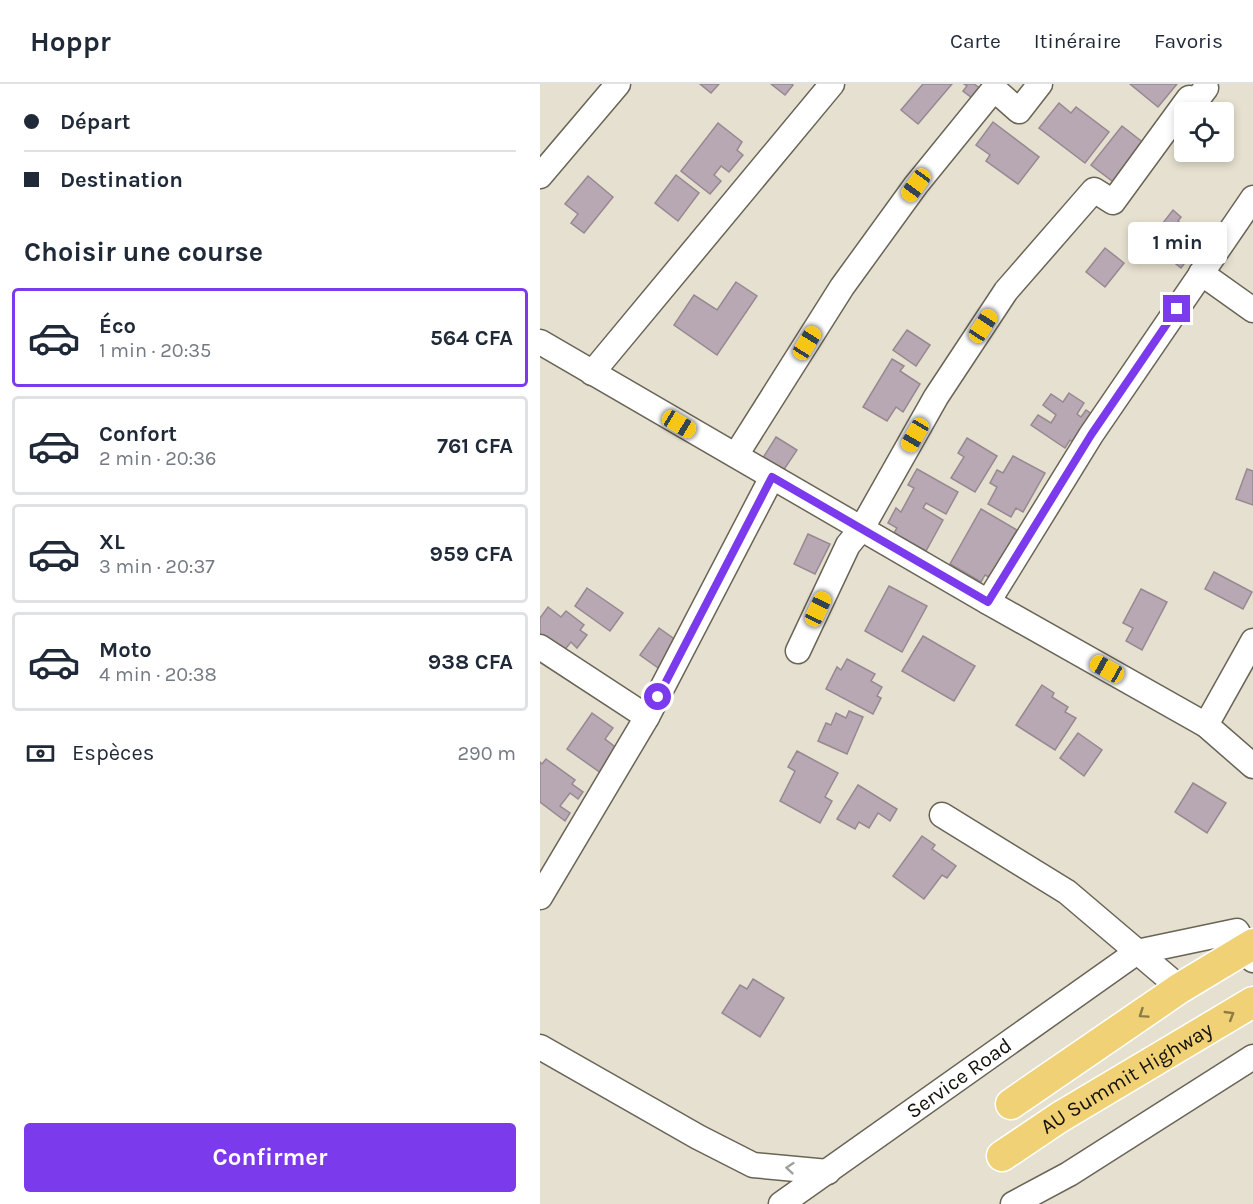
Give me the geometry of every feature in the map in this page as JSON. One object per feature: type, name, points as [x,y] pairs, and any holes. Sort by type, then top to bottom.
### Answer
[{"type":"main road","name":"AU Summit Highway","points":[[1011,1104],[1180,988],[1251,951]]},
{"type":"main road","name":"AU Summit Highway","points":[[1002,1156],[1060,1117],[1253,1002]]},
{"type":"street","points":[[540,176],[618,84]]},
{"type":"street","points":[[592,373],[832,84]]},
{"type":"street","points":[[736,455],[842,287],[991,87],[1019,111],[1040,84]]},
{"type":"street","points":[[798,651],[849,545],[862,528],[936,397],[1006,291],[1094,190],[1113,202],[1189,98],[1196,101],[1206,88]]},
{"type":"street","points":[[988,602],[1091,435],[1253,198]]},
{"type":"street","points":[[1201,273],[1253,310]]},
{"type":"street","points":[[540,342],[988,602],[1206,724],[1253,766]]},
{"type":"street","points":[[540,897],[648,717],[772,477]]},
{"type":"street","points":[[1206,724],[1253,641]]},
{"type":"street","points":[[540,647],[648,717]]},
{"type":"street","points":[[942,815],[1067,892],[1180,988]]},
{"type":"street","points":[[1137,952],[1237,931],[1251,951]]},
{"type":"street","name":"Service Road","points":[[783,1203],[1137,952]]},
{"type":"street","points":[[540,1047],[698,1137],[753,1165],[828,1172]]},
{"type":"street","points":[[1014,1204],[1069,1174],[1253,1057]]},
{"type":"street","points":[[753,1165],[783,1203]]},
{"type":"building","points":[[700,84],[719,84],[711,93]]},
{"type":"building","points":[[771,84],[792,84],[793,85],[785,95]]},
{"type":"building","points":[[923,84],[952,84],[918,124],[901,110]]},
{"type":"building","points":[[964,84],[974,84],[988,94],[981,105],[963,91],[967,86]]},
{"type":"building","points":[[1130,84],[1177,84],[1158,107]]},
{"type":"building","points":[[1059,103],[1071,113],[1076,107],[1109,132],[1085,163],[1039,128]]},
{"type":"building","points":[[993,122],[1039,157],[1018,184],[986,161],[990,155],[976,145]]},
{"type":"building","points":[[718,123],[742,142],[737,150],[743,155],[729,172],[721,166],[714,175],[721,181],[710,194],[681,171]]},
{"type":"building","points":[[1122,126],[1150,148],[1120,187],[1091,165]]},
{"type":"building","points":[[676,175],[699,193],[678,221],[655,203]]},
{"type":"building","points":[[588,176],[613,197],[584,233],[571,223],[578,214],[565,204]]},
{"type":"building","points":[[1173,210],[1181,217],[1178,221],[1202,240],[1181,268],[1148,242]]},
{"type":"building","points":[[1105,248],[1124,263],[1105,287],[1086,272]]},
{"type":"building","points":[[736,282],[757,296],[717,355],[674,325],[694,295],[717,310]]},
{"type":"building","points":[[907,330],[930,345],[916,366],[893,350]]},
{"type":"building","points":[[892,359],[904,366],[900,371],[920,384],[903,412],[896,407],[887,421],[863,407]]},
{"type":"building","points":[[1069,393],[1084,403],[1077,414],[1081,417],[1086,410],[1096,417],[1077,445],[1070,440],[1065,448],[1031,425],[1038,415],[1051,423],[1056,415],[1043,405],[1051,394],[1063,402]]},
{"type":"building","points":[[776,437],[797,450],[781,474],[761,461]]},
{"type":"building","points":[[967,438],[997,456],[975,492],[951,478],[964,457],[958,453]]},
{"type":"building","points":[[1013,456],[1045,473],[1023,512],[1016,508],[1011,517],[988,504],[997,487],[990,483],[997,470],[1003,473]]},
{"type":"building","points":[[917,469],[958,492],[946,514],[926,503],[923,508],[943,520],[926,551],[894,533],[897,528],[888,523],[896,508],[901,512],[914,488],[908,485]]},
{"type":"building","points":[[1247,469],[1253,471],[1253,505],[1236,499]]},
{"type":"building","points":[[981,509],[1017,530],[1011,540],[1016,543],[995,580],[985,575],[981,582],[950,564]]},
{"type":"building","points":[[808,534],[830,544],[815,574],[794,564]]},
{"type":"building","points":[[1214,572],[1252,592],[1243,609],[1205,589]]},
{"type":"building","points":[[889,586],[927,606],[902,652],[865,631]]},
{"type":"building","points":[[587,588],[623,613],[610,631],[575,606]]},
{"type":"building","points":[[1141,589],[1167,602],[1142,650],[1126,641],[1133,628],[1123,623]]},
{"type":"building","points":[[548,607],[561,617],[566,611],[584,625],[580,630],[587,635],[577,648],[571,642],[562,653],[540,636],[540,618]]},
{"type":"building","points":[[659,628],[680,643],[661,670],[640,655]]},
{"type":"building","points":[[923,636],[975,666],[954,701],[902,671]]},
{"type":"building","points":[[847,659],[875,674],[871,681],[882,687],[877,696],[881,698],[873,714],[826,689],[837,667],[841,670]]},
{"type":"building","points":[[1042,685],[1054,693],[1052,697],[1068,707],[1065,712],[1076,718],[1055,750],[1016,725]]},
{"type":"building","points":[[849,711],[863,717],[847,754],[818,741],[826,723],[831,725],[836,713],[846,718]]},
{"type":"building","points":[[592,713],[613,728],[605,739],[618,749],[608,778],[567,749]]},
{"type":"building","points":[[1078,733],[1102,750],[1084,776],[1060,758]]},
{"type":"building","points":[[797,751],[838,773],[825,797],[832,801],[820,823],[780,801],[795,771],[788,767]]},
{"type":"building","points":[[546,759],[575,780],[572,784],[583,792],[578,799],[570,793],[560,806],[570,813],[565,821],[540,802],[540,762],[542,764]]},
{"type":"building","points":[[1193,783],[1226,803],[1207,833],[1175,812]]},
{"type":"building","points":[[858,785],[897,809],[890,821],[878,813],[869,828],[859,822],[855,829],[837,819]]},
{"type":"building","points":[[922,836],[935,845],[932,849],[956,866],[947,878],[942,875],[924,899],[893,876]]},
{"type":"building","points":[[753,979],[784,998],[760,1037],[722,1013],[740,985],[747,989]]},
{"type":"route","points":[[658,697],[772,477],[988,602],[1091,435],[1177,309]]}]
